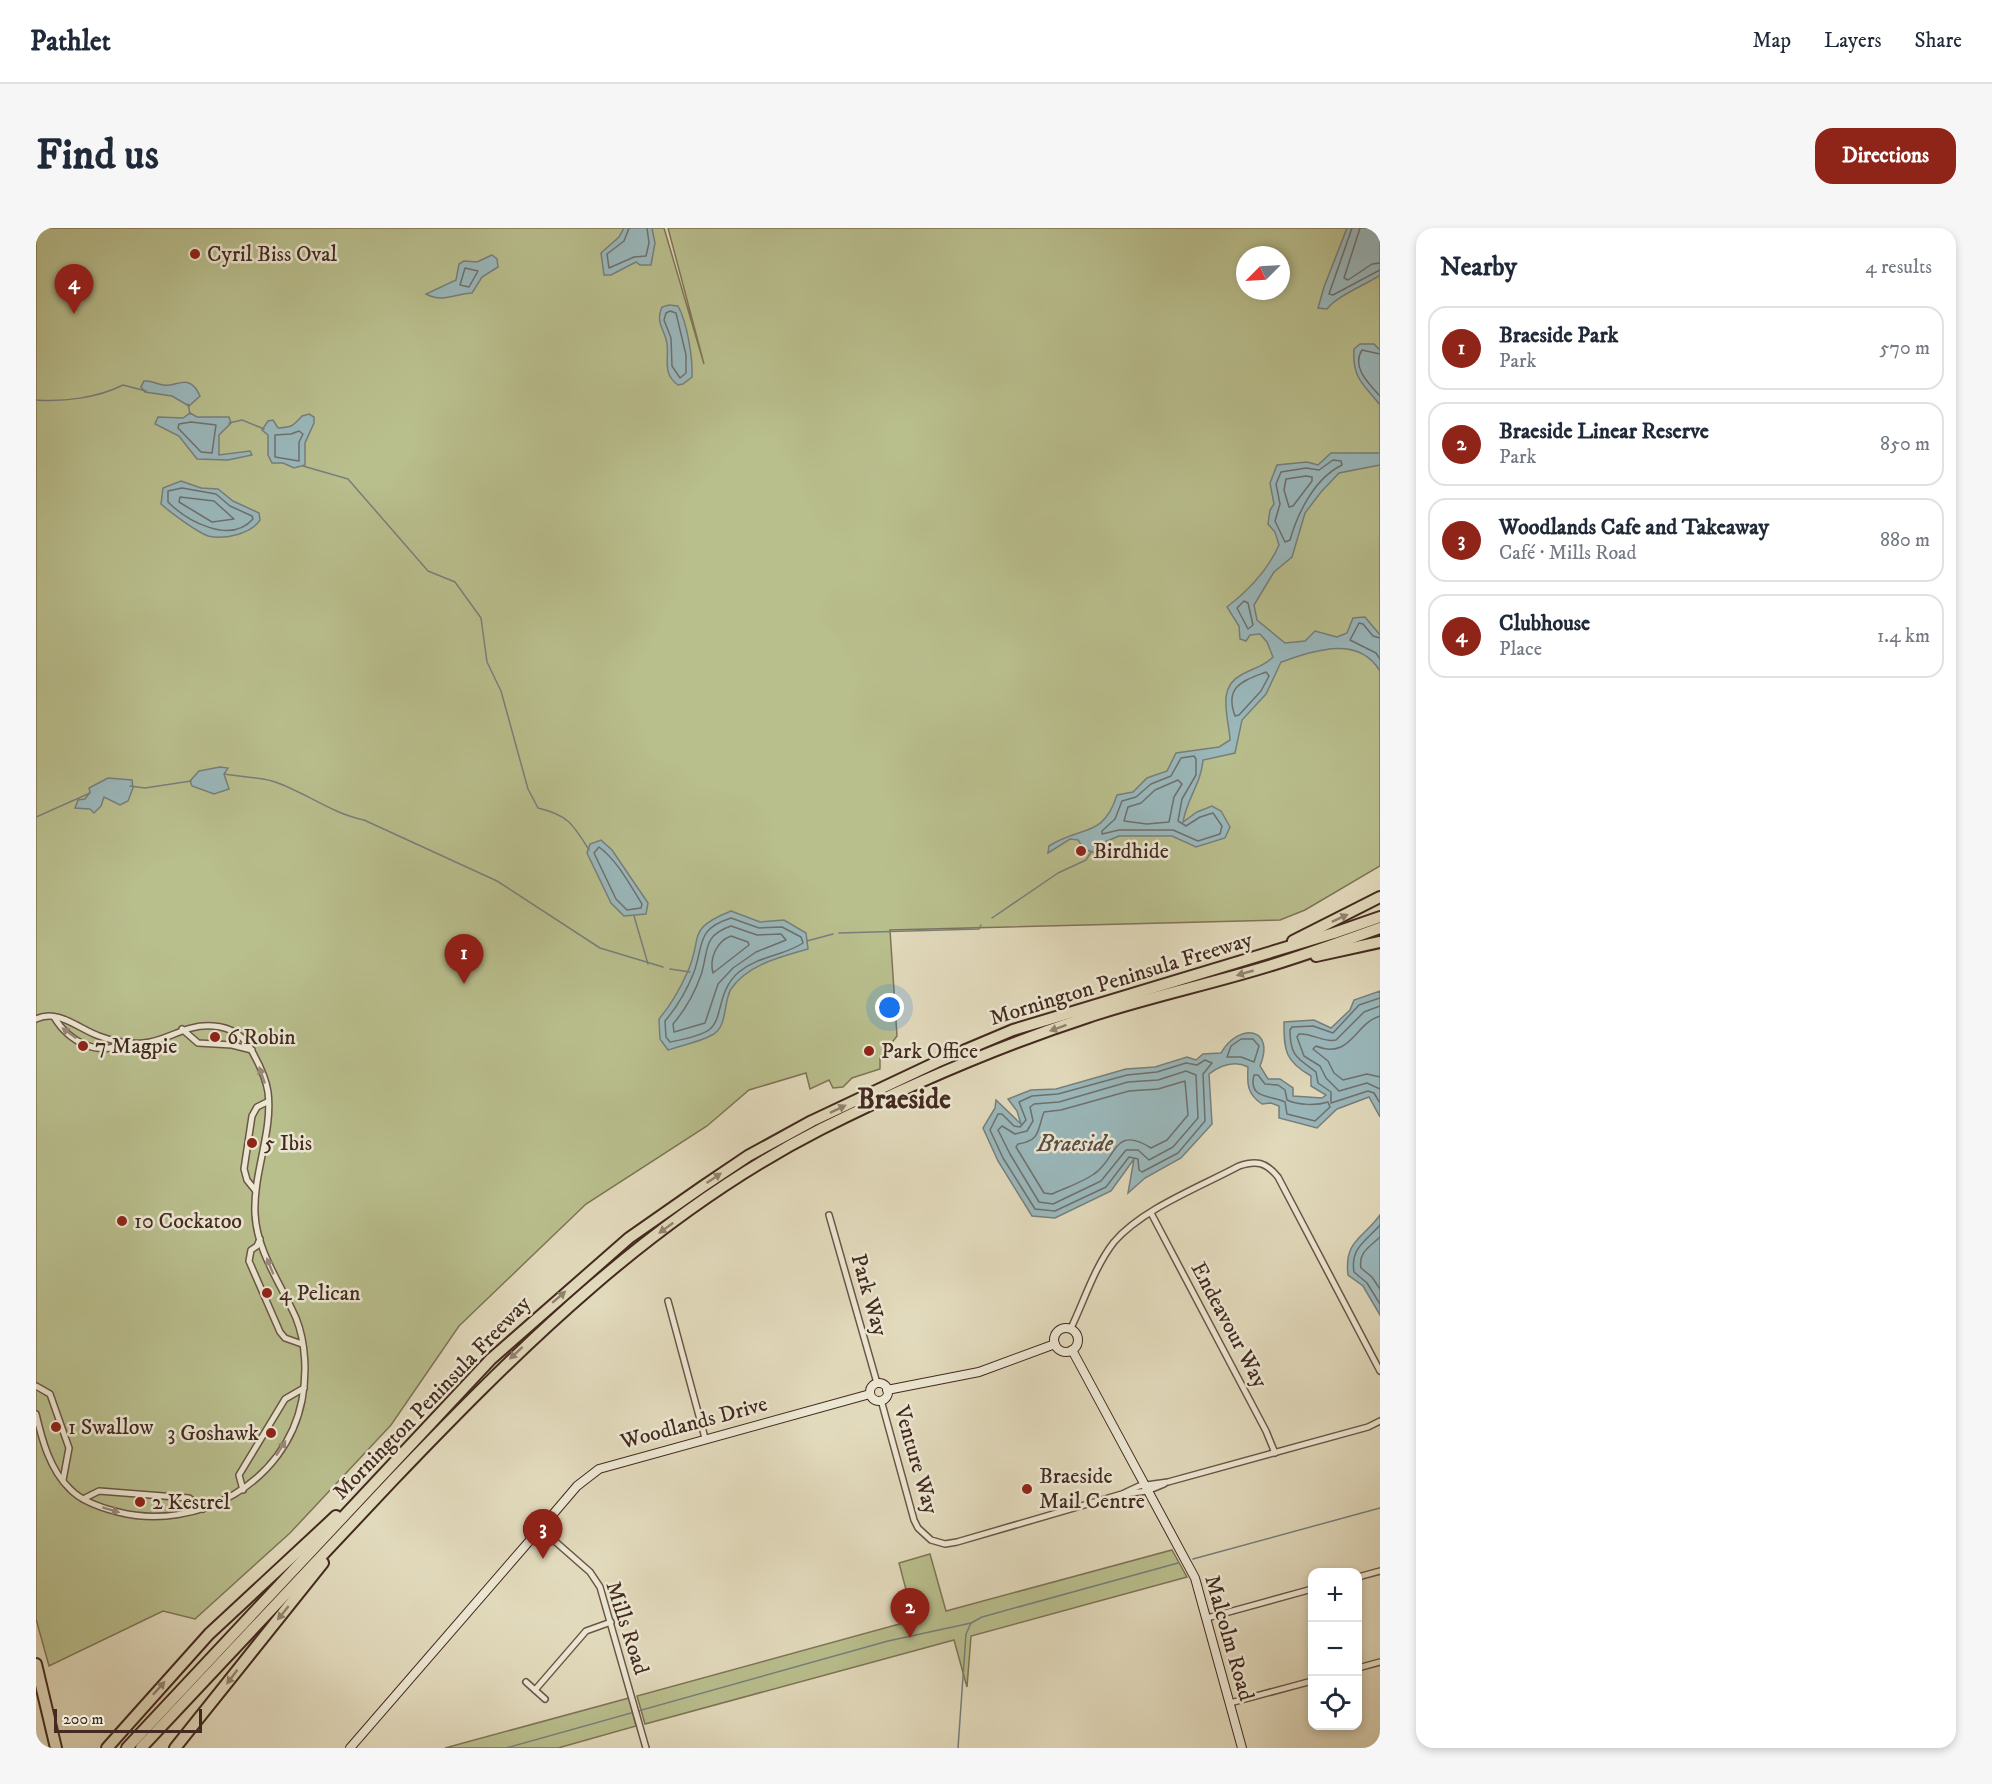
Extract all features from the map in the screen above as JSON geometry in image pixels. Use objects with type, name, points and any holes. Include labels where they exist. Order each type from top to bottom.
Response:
[{"type":"highway","points":[[1269,953],[1380,897]]},
{"type":"highway","name":"Mornington Peninsula Freeway","points":[[141,1748],[500,1369],[627,1256],[785,1143],[885,1085],[1013,1030],[1380,917]]},
{"type":"highway","name":"Mornington Peninsula Freeway","points":[[127,1748],[491,1359],[629,1238],[748,1156],[785,1143],[1012,1044],[1090,1016],[1272,965],[1380,928]]},
{"type":"highway","points":[[1272,965],[1380,942]]},
{"type":"highway","points":[[107,1748],[209,1634],[357,1496],[491,1359]]},
{"type":"highway","points":[[175,1748],[372,1502]]},
{"type":"highway","points":[[36,1664],[56,1748]]},
{"type":"highway","points":[[40,1688],[63,1748]]},
{"type":"street","points":[[36,1019],[44,1015],[54,1017],[113,1041],[141,1043],[159,1040],[182,1029],[208,1026],[234,1031],[247,1041],[263,1075],[267,1102],[255,1190],[255,1217],[260,1239],[274,1276],[297,1321],[302,1344],[304,1388],[295,1426],[262,1474],[243,1490],[203,1509],[169,1517],[141,1518],[82,1499],[63,1480],[45,1449],[36,1414]]},
{"type":"street","points":[[54,1017],[67,1034],[95,1048],[108,1050],[128,1041]]},
{"type":"street","points":[[182,1029],[198,1043],[232,1045],[252,1050]]},
{"type":"street","points":[[255,1190],[247,1180],[244,1168],[252,1116],[257,1107],[267,1102]]},
{"type":"street","points":[[1071,1328],[1114,1243],[1133,1224],[1245,1164],[1262,1162],[1270,1168],[1380,1371]]},
{"type":"street","name":"Endeavour Way","points":[[1151,1213],[1266,1431],[1275,1453]]},
{"type":"street","name":"Park Way","points":[[830,1215],[876,1383]]},
{"type":"street","points":[[260,1239],[257,1246],[251,1250],[249,1262],[280,1332],[285,1338],[302,1344]]},
{"type":"street","points":[[668,1301],[705,1438]]},
{"type":"street","points":[[1055,1344],[1057,1332],[1063,1328],[1071,1328]]},
{"type":"street","points":[[1055,1344],[1063,1351],[1072,1350],[1078,1340],[1071,1328]]},
{"type":"street","points":[[887,1390],[979,1372],[1055,1344]]},
{"type":"street","name":"Malcolm Road","points":[[1072,1350],[1178,1550],[1192,1571],[1242,1748]]},
{"type":"street","points":[[876,1383],[882,1384],[887,1390],[886,1397],[881,1400],[874,1399],[870,1394],[871,1388],[876,1383]]},
{"type":"street","points":[[36,1386],[50,1394],[69,1448],[63,1480]]},
{"type":"street","points":[[243,1490],[239,1475],[285,1399],[304,1388]]},
{"type":"street","name":"Woodlands Drive","points":[[548,1520],[577,1486],[599,1469],[870,1394]]},
{"type":"street","name":"Venture Way","points":[[881,1400],[914,1520],[924,1536],[938,1543],[957,1542],[1275,1453],[1380,1421]]},
{"type":"street","points":[[82,1499],[99,1491],[189,1498],[203,1509]]},
{"type":"street","points":[[541,1517],[548,1520],[551,1526],[549,1536],[540,1541],[532,1538],[527,1528],[531,1521],[541,1517]]},
{"type":"street","name":"Mills Road","points":[[549,1536],[590,1572],[600,1587],[646,1748]]},
{"type":"street","points":[[350,1748],[532,1538]]},
{"type":"street","points":[[1362,1576],[1380,1571]]},
{"type":"street","points":[[1207,1618],[1308,1590]]},
{"type":"street","points":[[535,1690],[586,1631],[611,1622]]},
{"type":"street","points":[[1362,1667],[1380,1662]]},
{"type":"street","points":[[526,1682],[545,1699]]},
{"type":"street","points":[[1230,1703],[1308,1682]]},
{"type":"green space","points":[[36,228],[664,228],[704,364],[668,228],[1380,228],[1380,866],[1305,910],[1280,920],[890,930],[897,1036],[880,1058],[880,1069],[852,1078],[843,1087],[833,1088],[829,1080],[810,1089],[806,1073],[749,1090],[707,1126],[586,1204],[459,1326],[391,1425],[290,1533],[195,1619],[163,1611],[49,1666],[36,1619]]},
{"type":"green space","points":[[1172,1550],[1187,1577],[971,1636],[967,1687],[954,1640],[645,1724],[637,1696],[914,1620],[899,1563],[930,1554],[946,1611]]},
{"type":"green space","points":[[629,1698],[636,1726],[558,1748],[445,1748]]},
{"type":"water","points":[[624,228],[652,228],[655,243],[651,265],[640,265],[636,262],[611,275],[604,275],[601,253],[619,237]]},
{"type":"water","points":[[1347,228],[1380,228],[1380,275],[1344,295],[1327,309],[1318,308],[1324,287]]},
{"type":"water","points":[[492,255],[497,259],[498,267],[482,277],[472,293],[443,298],[426,294],[456,280],[459,264],[464,261],[477,262]]},
{"type":"water","points":[[678,306],[681,313],[687,330],[692,360],[692,377],[678,385],[669,375],[667,345],[660,320],[662,307]]},
{"type":"water","points":[[1360,344],[1374,344],[1380,350],[1380,405],[1357,374],[1354,349]]},
{"type":"water","points":[[144,381],[168,385],[187,382],[196,388],[200,396],[189,406],[172,396],[145,392],[141,387]]},
{"type":"water","points":[[190,413],[197,417],[229,417],[231,423],[219,435],[219,455],[250,451],[252,455],[228,460],[197,459],[179,436],[155,424],[158,417],[183,418]]},
{"type":"water","points":[[309,414],[314,417],[314,423],[305,443],[305,465],[294,468],[283,463],[272,463],[268,455],[268,435],[262,430],[268,421],[273,420],[278,428],[292,426],[302,416]]},
{"type":"water","points":[[1331,453],[1380,453],[1380,465],[1339,473],[1321,492],[1305,513],[1292,557],[1274,572],[1254,605],[1257,620],[1285,643],[1305,641],[1315,631],[1337,637],[1347,633],[1353,618],[1365,617],[1380,635],[1380,671],[1360,652],[1348,649],[1321,650],[1281,662],[1266,694],[1242,720],[1235,753],[1203,760],[1200,776],[1185,813],[1183,822],[1197,812],[1212,806],[1221,811],[1230,827],[1225,838],[1196,847],[1172,836],[1119,836],[1105,842],[1095,853],[1084,849],[1078,840],[1070,839],[1048,853],[1049,846],[1098,825],[1105,819],[1117,795],[1133,792],[1147,778],[1167,771],[1176,753],[1219,747],[1230,740],[1226,704],[1229,688],[1233,681],[1241,675],[1273,657],[1267,642],[1260,634],[1250,635],[1246,641],[1240,639],[1239,626],[1227,607],[1257,579],[1279,545],[1275,532],[1268,524],[1270,510],[1274,504],[1270,483],[1277,465],[1307,462],[1318,465]]},
{"type":"water","points":[[181,481],[201,488],[218,489],[233,501],[259,513],[260,520],[250,529],[237,535],[214,537],[203,534],[161,504],[163,488]]},
{"type":"water","points":[[220,767],[228,768],[224,774],[229,789],[214,794],[192,786],[190,781],[199,771]]},
{"type":"water","points":[[108,778],[132,780],[133,788],[128,801],[120,805],[104,797],[101,806],[94,813],[90,809],[75,808],[78,800],[85,799],[90,792],[89,788]]},
{"type":"water","points":[[601,840],[612,850],[648,903],[646,914],[624,916],[611,903],[587,853],[590,844]]},
{"type":"water","points":[[731,911],[760,922],[784,920],[806,933],[808,949],[766,963],[746,973],[731,989],[721,1026],[717,1031],[702,1040],[668,1050],[660,1039],[659,1019],[685,978],[698,935],[702,929],[707,923]]},
{"type":"water","name":"Braeside","points":[[1380,991],[1380,1117],[1369,1097],[1337,1109],[1317,1128],[1279,1118],[1279,1106],[1271,1103],[1262,1104],[1253,1096],[1248,1084],[1248,1067],[1238,1064],[1223,1066],[1209,1074],[1212,1124],[1181,1158],[1145,1178],[1128,1193],[1134,1159],[1111,1191],[1055,1218],[1032,1216],[998,1161],[983,1128],[995,1108],[996,1100],[1021,1124],[1017,1111],[1008,1099],[1031,1090],[1056,1089],[1126,1069],[1155,1067],[1187,1057],[1196,1060],[1203,1054],[1221,1053],[1228,1043],[1245,1033],[1253,1033],[1263,1043],[1264,1053],[1260,1066],[1268,1079],[1280,1079],[1293,1088],[1293,1096],[1322,1098],[1326,1095],[1311,1086],[1311,1076],[1302,1071],[1288,1054],[1284,1022],[1314,1020],[1331,1028],[1350,1010],[1354,1000]]},
{"type":"water","points":[[1380,1215],[1380,1315],[1363,1286],[1348,1275],[1348,1263],[1349,1254],[1356,1241]]},
{"type":"waterway","points":[[36,400],[80,398],[123,385],[146,391]]},
{"type":"waterway","points":[[188,404],[190,414]]},
{"type":"waterway","points":[[229,423],[242,420],[264,429]]},
{"type":"waterway","points":[[303,466],[348,479],[428,571],[455,582],[481,618],[487,662],[501,691],[528,789],[538,808],[556,814],[569,822],[589,850]]},
{"type":"waterway","points":[[225,774],[272,781],[340,812],[364,820],[497,881],[600,948],[663,967]]},
{"type":"waterway","points":[[130,786],[145,788],[191,781]]},
{"type":"waterway","points":[[36,817],[90,793]]},
{"type":"waterway","points":[[992,918],[1058,873],[1086,860],[1091,852]]},
{"type":"waterway","points":[[634,916],[648,964]]},
{"type":"waterway","points":[[839,933],[979,929],[981,925]]},
{"type":"waterway","points":[[807,941],[833,934]]},
{"type":"waterway","points":[[670,969],[690,972]]},
{"type":"waterway","points":[[1193,1559],[1380,1508]]},
{"type":"waterway","points":[[958,1748],[966,1634],[971,1623],[982,1617],[1178,1563]]},
{"type":"waterway","points":[[506,1748],[888,1641],[971,1623]]},
{"type":"place","name":"Cyril Biss Oval","points":[[195,254]]},
{"type":"place","name":"Clubhouse","points":[[74,314]]},
{"type":"place","name":"Birdhide","points":[[1081,851]]},
{"type":"place","name":"Braeside Park","points":[[464,984]]},
{"type":"place","name":"6 Robin","points":[[215,1037]]},
{"type":"place","name":"7 Magpie","points":[[83,1046]]},
{"type":"place","name":"Park Office","points":[[869,1051]]},
{"type":"place","name":"5 Ibis","points":[[252,1143]]},
{"type":"place","name":"10 Cockatoo","points":[[122,1221]]},
{"type":"place","name":"4 Pelican","points":[[267,1293]]},
{"type":"place","name":"1 Swallow","points":[[56,1427]]},
{"type":"place","name":"3 Goshawk","points":[[271,1433]]},
{"type":"place","name":"Braeside Mail Centre","points":[[1027,1489]]},
{"type":"place","name":"2 Kestrel","points":[[140,1502]]},
{"type":"place","name":"Woodlands Cafe and Takeaway","points":[[543,1559]]},
{"type":"place","name":"Braeside Linear Reserve","points":[[910,1638]]},
{"type":"district","name":"Braeside","points":[[904,1099]]}]
